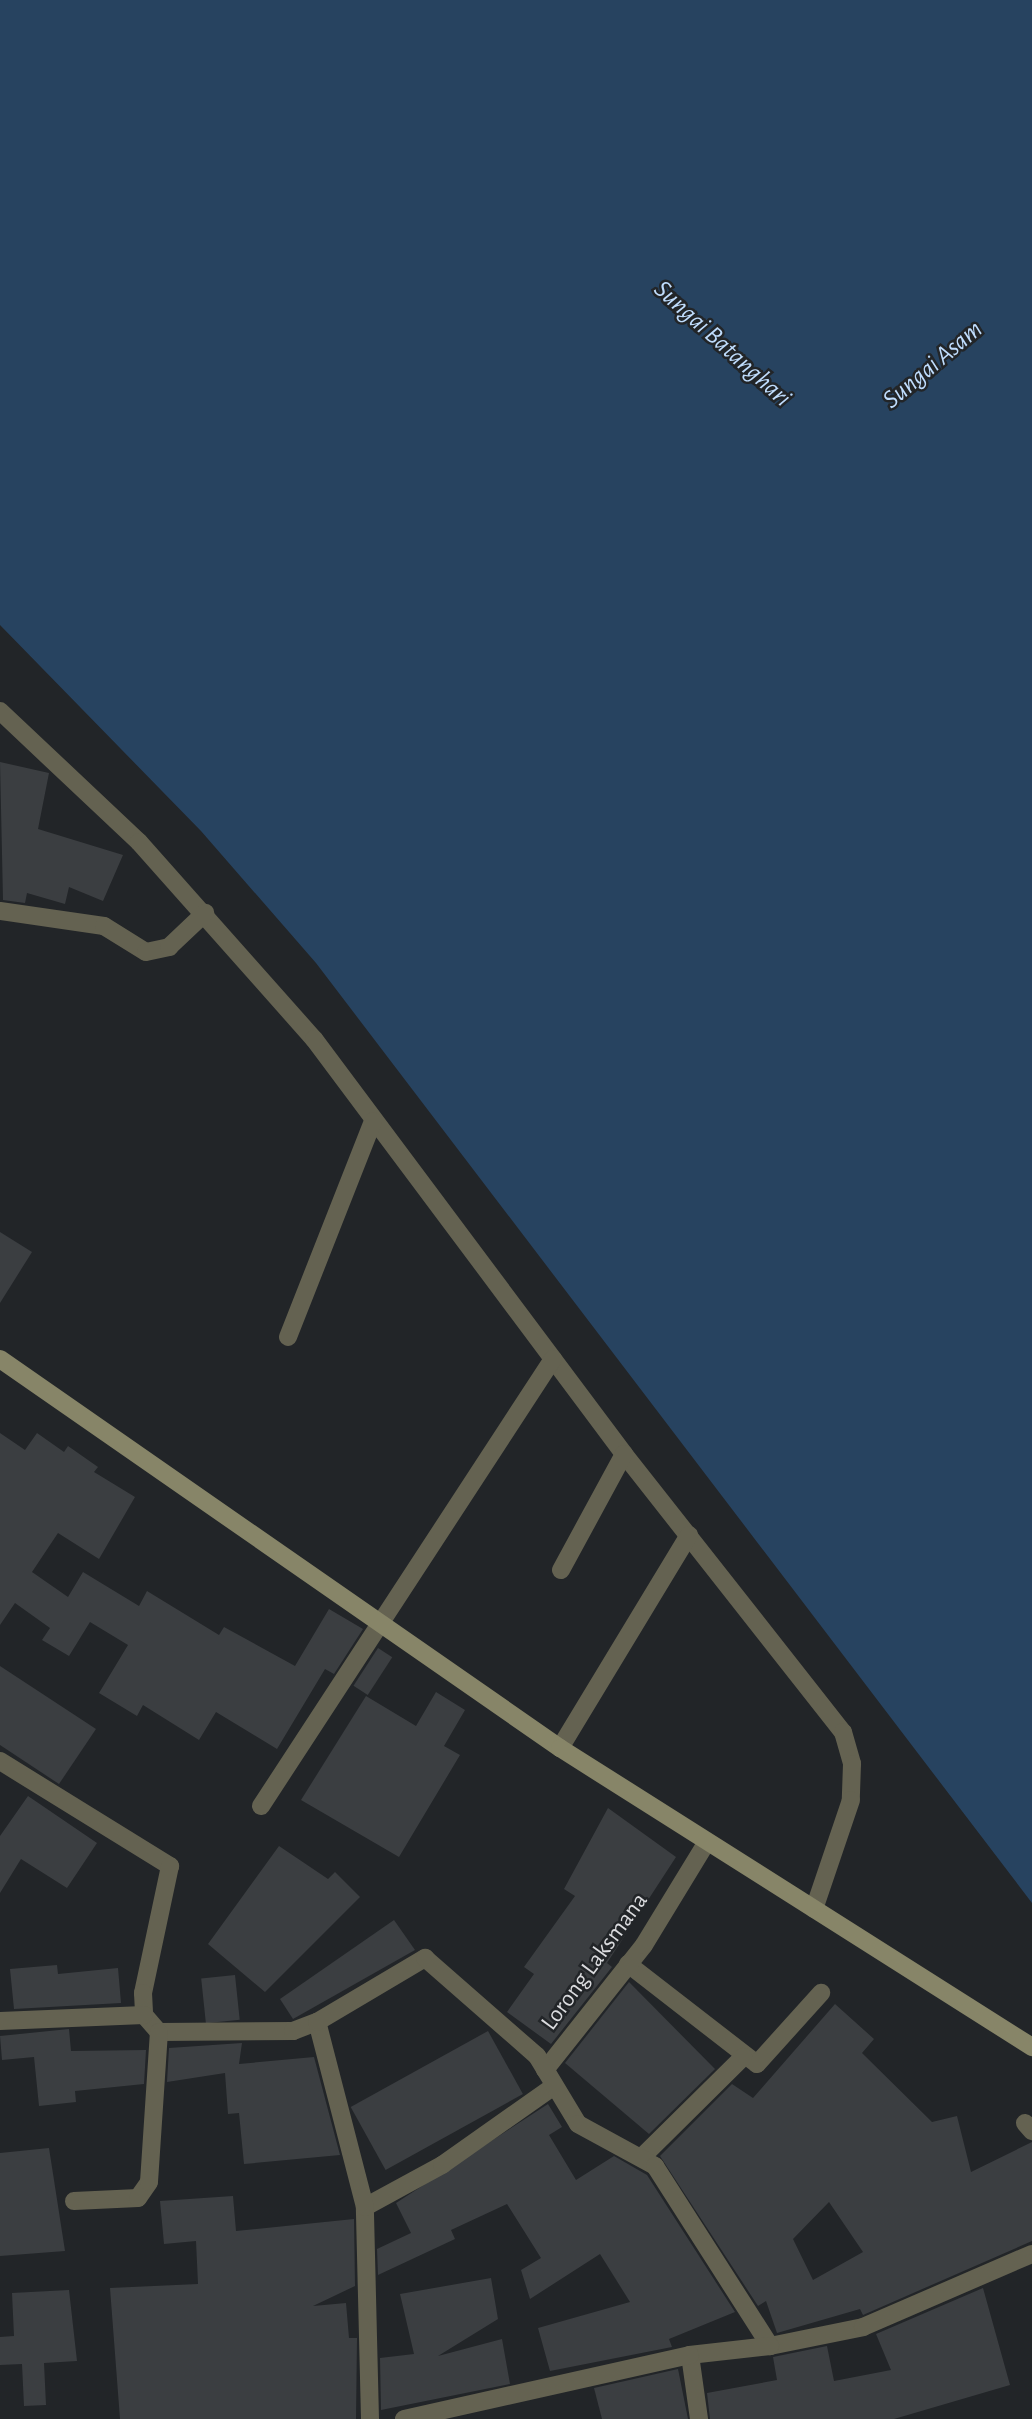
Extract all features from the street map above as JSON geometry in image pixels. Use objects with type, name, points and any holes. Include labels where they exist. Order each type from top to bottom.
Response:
[{"type":"street","points":[[0,711],[205,913],[314,1039],[624,1454],[843,1732],[852,1764],[851,1800],[814,1909]]},
{"type":"street","points":[[0,911],[104,926],[146,952],[169,947],[205,913]]},
{"type":"street","points":[[288,1337],[373,1121]]},
{"type":"street","points":[[0,1359],[560,1748],[705,1845],[814,1909],[1032,2047]]},
{"type":"street","points":[[261,1806],[377,1620],[553,1359]]},
{"type":"street","points":[[561,1570],[624,1454]]},
{"type":"street","points":[[560,1748],[689,1535]]},
{"type":"street","points":[[0,1761],[170,1866],[143,1993],[144,2015],[159,2032],[149,2182],[138,2198],[74,2200]]},
{"type":"street","name":"Lorong Laksmana","points":[[545,2070],[628,1964],[705,1845]]},
{"type":"street","points":[[159,2032],[293,2031],[317,2022],[425,1958],[537,2056],[578,2124],[643,2156],[702,2232],[770,2346]]},
{"type":"street","points":[[628,1964],[743,2057],[761,2062],[821,1993]]},
{"type":"street","points":[[0,2021],[144,2015]]},
{"type":"street","points":[[317,2022],[365,2207],[370,2419]]},
{"type":"street","points":[[643,2156],[743,2057]]},
{"type":"street","points":[[365,2207],[442,2165],[554,2086]]},
{"type":"street","points":[[404,2419],[690,2355],[770,2346],[863,2327],[1032,2254]]},
{"type":"street","points":[[690,2355],[699,2419]]},
{"type":"water","points":[[0,0],[1032,0],[1032,1903],[316,963],[201,831],[0,625]]},
{"type":"building","points":[[0,762],[49,773],[38,829],[123,855],[103,901],[69,887],[65,904],[27,893],[25,903],[3,900]]},
{"type":"building","points":[[0,1232],[32,1252],[0,1303]]},
{"type":"building","points":[[0,1433],[25,1450],[37,1433],[64,1452],[68,1446],[98,1467],[94,1472],[135,1497],[99,1559],[58,1533],[32,1572],[68,1597],[83,1572],[139,1606],[147,1591],[219,1635],[224,1627],[295,1666],[329,1609],[363,1629],[334,1674],[325,1669],[277,1749],[216,1712],[199,1740],[143,1705],[137,1716],[99,1693],[128,1645],[90,1622],[69,1656],[42,1640],[50,1628],[15,1603],[0,1625]]},
{"type":"building","points":[[378,1648],[392,1657],[368,1695],[353,1686]]},
{"type":"building","points":[[0,1666],[96,1729],[59,1784],[0,1745]]},
{"type":"building","points":[[436,1692],[465,1710],[444,1746],[460,1755],[399,1857],[301,1800],[366,1696],[416,1726]]},
{"type":"building","points":[[28,1796],[97,1843],[67,1888],[21,1859],[0,1893],[0,1836]]},
{"type":"building","points":[[608,1808],[676,1857],[607,1963],[612,1967],[551,2044],[507,2012],[534,1974],[524,1967],[575,1896],[564,1889]]},
{"type":"building","points":[[279,1846],[328,1879],[335,1872],[360,1897],[265,1992],[208,1944]]},
{"type":"building","points":[[394,1920],[415,1950],[293,2019],[280,1999]]},
{"type":"building","points":[[57,1965],[58,1974],[118,1968],[121,2003],[14,2009],[10,1969]]},
{"type":"building","points":[[235,1975],[240,2020],[206,2023],[201,1979]]},
{"type":"building","points":[[629,1982],[715,2069],[649,2134],[565,2063]]},
{"type":"building","points":[[835,2004],[874,2039],[862,2053],[932,2122],[957,2116],[971,2172],[1032,2142],[1032,2241],[863,2315],[860,2309],[777,2333],[766,2301],[758,2306],[660,2156],[732,2084],[753,2098]],"holes":[[[829,2202],[863,2252],[813,2280],[793,2239]]]},
{"type":"building","points":[[69,2029],[71,2051],[146,2050],[144,2084],[75,2091],[76,2102],[39,2106],[34,2057],[2,2060],[0,2036]]},
{"type":"building","points":[[488,2031],[523,2094],[386,2170],[351,2107]]},
{"type":"building","points":[[242,2043],[239,2064],[314,2057],[340,2155],[244,2164],[239,2113],[228,2114],[225,2073],[167,2082],[169,2048]]},
{"type":"building","points":[[548,2104],[562,2127],[549,2135],[576,2180],[614,2156],[647,2175],[735,2312],[669,2339],[672,2347],[550,2371],[538,2328],[630,2302],[600,2254],[530,2299],[521,2270],[541,2258],[507,2204],[451,2230],[455,2239],[378,2275],[377,2249],[411,2233],[396,2203]]},
{"type":"building","points":[[49,2148],[65,2251],[0,2256],[0,2153]]},
{"type":"building","points":[[233,2196],[236,2231],[354,2219],[355,2286],[313,2306],[346,2303],[349,2338],[357,2338],[356,2419],[120,2419],[110,2288],[198,2284],[196,2241],[164,2244],[160,2201]]},
{"type":"building","points":[[491,2278],[498,2319],[438,2356],[502,2339],[510,2384],[381,2410],[380,2358],[414,2354],[400,2294]]},
{"type":"building","points":[[983,2288],[1010,2385],[894,2419],[710,2419],[707,2393],[777,2380],[773,2357],[827,2346],[834,2381],[891,2370],[876,2334]]},
{"type":"building","points":[[69,2290],[77,2361],[44,2363],[46,2405],[24,2406],[22,2364],[0,2365],[0,2337],[14,2336],[12,2293]]},
{"type":"building","points":[[678,2369],[688,2419],[602,2419],[594,2388]]},
{"type":"water label","name":"Sungai Batanghari","points":[[722,344]]},
{"type":"water label","name":"Sungai Asam","points":[[933,365]]}]
